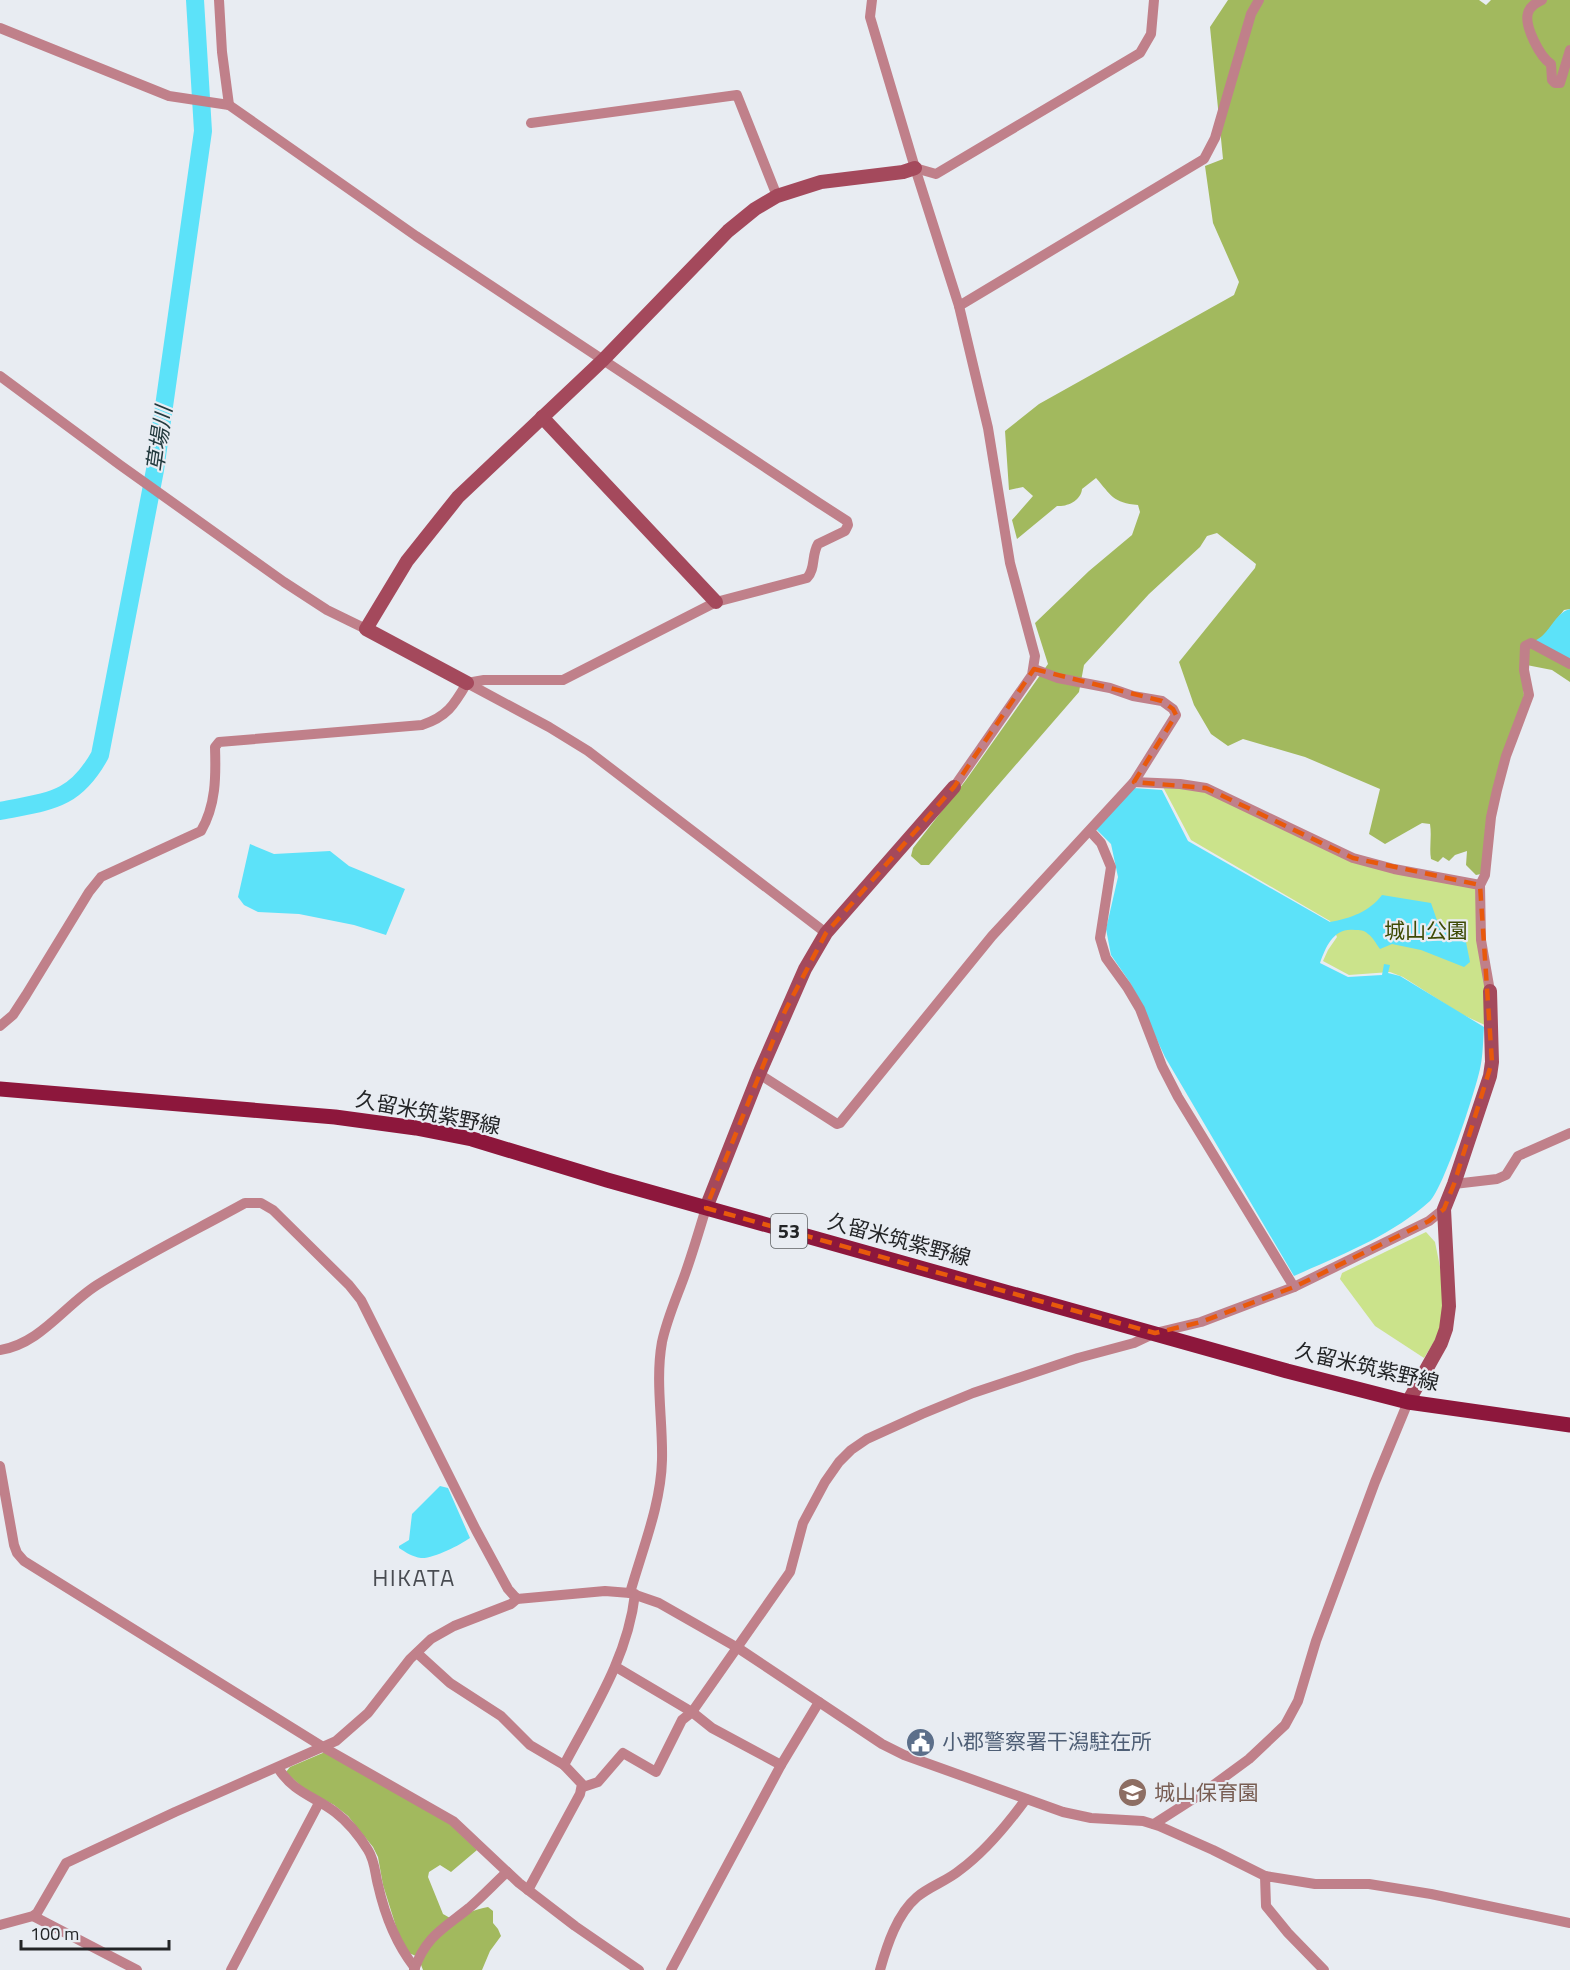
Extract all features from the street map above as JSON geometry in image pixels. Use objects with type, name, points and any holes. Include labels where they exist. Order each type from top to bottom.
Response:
[{"type":"main road","name":"久留米筑紫野線","points":[[0,1089],[335,1117],[416,1128],[472,1139],[706,1208],[1287,1371],[1408,1402],[1570,1425]]},
{"type":"street","points":[[219,0],[222,52],[229,105]]},
{"type":"street","points":[[564,1765],[616,1667],[632,1619],[633,1593],[654,1512],[662,1461],[659,1375],[662,1341],[669,1313],[684,1278],[706,1208],[793,993],[826,933],[954,787],[1021,693],[1034,669],[1035,656],[1010,563],[988,428],[959,306],[870,17],[872,0]]},
{"type":"street","points":[[366,629],[407,561],[458,497],[603,360],[728,231],[755,209],[777,196],[821,182],[903,172],[915,168],[936,174],[1140,53],[1151,34],[1154,0]]},
{"type":"street","points":[[959,306],[1204,159],[1215,138],[1251,14],[1259,0]]},
{"type":"street","points":[[1542,0],[1530,8],[1527,14],[1528,26],[1538,50],[1551,64],[1552,80],[1555,83],[1560,83],[1563,77],[1569,50]]},
{"type":"street","points":[[0,28],[169,96],[229,105],[416,236],[847,521],[848,525],[845,531],[818,544],[813,556],[813,569],[807,578],[716,602],[563,680],[484,680],[466,683],[449,710],[438,720],[422,725],[219,742],[215,747],[217,780],[206,822],[201,831],[101,877],[89,892],[26,995],[13,1014],[0,1026]]},
{"type":"street","points":[[531,123],[737,95],[777,196]]},
{"type":"street","points":[[0,376],[120,465],[327,610],[549,727],[588,751],[826,933]]},
{"type":"street","points":[[542,417],[716,602]]},
{"type":"street","points":[[1154,1824],[1204,1792],[1249,1759],[1285,1725],[1298,1701],[1316,1641],[1375,1482],[1408,1402],[1441,1343],[1449,1318],[1444,1209],[1490,1076],[1492,1062],[1490,991],[1481,940],[1480,885],[1485,875],[1491,817],[1506,756],[1529,695],[1524,670],[1525,646],[1531,643],[1570,664]]},
{"type":"street","points":[[759,1074],[837,1124],[840,1123],[992,936],[1134,782],[1176,715],[1173,709],[1162,701],[1058,678],[1034,669]]},
{"type":"street","points":[[1134,782],[1180,784],[1206,788],[1353,858],[1394,869],[1480,885]]},
{"type":"street","points":[[1090,831],[1101,843],[1111,867],[1100,938],[1106,958],[1140,1009],[1162,1066],[1178,1097],[1294,1287]]},
{"type":"street","points":[[1454,1184],[1497,1179],[1506,1175],[1518,1156],[1570,1133]]},
{"type":"street","points":[[0,1350],[26,1342],[94,1287],[125,1268],[245,1203],[261,1203],[273,1210],[350,1285],[361,1300],[476,1530],[508,1589],[517,1599]]},
{"type":"street","points":[[528,1890],[583,1787],[598,1782],[623,1753],[656,1772],[682,1720],[692,1712],[790,1572],[803,1523],[839,1462],[851,1450],[867,1439],[973,1394],[1078,1358],[1201,1322],[1294,1287],[1429,1221],[1444,1209]]},
{"type":"street","points":[[0,1466],[14,1545],[24,1561],[324,1747],[453,1821],[528,1890],[639,1970]]},
{"type":"street","points":[[0,1925],[37,1913],[66,1863],[175,1812],[336,1742],[368,1713],[391,1682],[431,1639],[454,1626],[510,1604],[517,1599],[605,1592],[633,1593],[659,1603],[738,1648],[882,1744],[904,1755],[1026,1799],[1064,1812],[1091,1818],[1118,1818],[1154,1824],[1265,1876],[1315,1884],[1369,1884],[1431,1894],[1570,1923]]},
{"type":"street","points":[[417,1653],[450,1683],[501,1716],[530,1745],[564,1765],[583,1787]]},
{"type":"street","points":[[616,1667],[692,1712],[712,1728],[781,1764]]},
{"type":"street","points":[[671,1970],[781,1764],[819,1702]]},
{"type":"street","points":[[278,1768],[291,1786],[344,1820],[368,1850],[373,1860],[378,1886],[393,1933],[415,1969],[428,1942],[441,1928],[467,1910],[507,1872]]},
{"type":"street","points":[[880,1970],[895,1930],[906,1910],[917,1897],[974,1859],[1008,1823],[1026,1799]]},
{"type":"street","points":[[231,1970],[319,1803]]},
{"type":"street","points":[[1265,1876],[1266,1906],[1288,1933],[1324,1970]]},
{"type":"street","points":[[33,1916],[137,1970]]},
{"type":"highlighted area","points":[[1034,669],[1162,701],[1173,709],[1176,715],[1134,782],[1206,788],[1353,858],[1480,885],[1492,1062],[1444,1209],[1429,1221],[1294,1287],[1201,1322],[1155,1333],[706,1208],[785,1011],[826,933],[954,787]]},
{"type":"green space","points":[[1228,0],[1479,0],[1486,5],[1491,0],[1570,0],[1570,609],[1564,610],[1542,638],[1570,660],[1570,682],[1552,670],[1521,664],[1524,695],[1481,874],[1476,875],[1466,865],[1467,851],[1455,855],[1449,861],[1443,857],[1438,862],[1431,859],[1430,824],[1422,823],[1385,844],[1369,834],[1380,789],[1305,757],[1243,739],[1228,746],[1211,734],[1194,705],[1179,662],[1256,564],[1217,533],[1207,536],[1200,547],[1149,594],[1084,665],[1079,692],[929,865],[921,865],[911,856],[913,848],[966,780],[1048,664],[1035,623],[1089,571],[1132,535],[1140,512],[1138,505],[1113,497],[1096,478],[1082,489],[1077,499],[1069,504],[1057,506],[1017,539],[1012,520],[1033,496],[1023,487],[1009,490],[1005,431],[1039,404],[1234,295],[1239,282],[1213,223],[1205,166],[1223,159],[1210,27]]},
{"type":"green space","name":"城山公園","points":[[1163,787],[1199,789],[1309,841],[1475,888],[1487,1026],[1461,1014],[1403,977],[1390,972],[1349,975],[1323,961],[1337,937],[1330,921],[1191,840]]},
{"type":"green space","points":[[1426,1232],[1435,1242],[1441,1272],[1443,1309],[1440,1332],[1424,1358],[1375,1326],[1340,1279],[1342,1273]]},
{"type":"green space","points":[[325,1752],[449,1823],[477,1850],[451,1872],[440,1865],[429,1872],[428,1877],[443,1914],[450,1918],[488,1907],[493,1911],[493,1923],[501,1936],[490,1951],[482,1970],[423,1970],[418,1957],[409,1953],[398,1933],[383,1885],[378,1857],[373,1847],[348,1816],[334,1805],[304,1789],[286,1772],[290,1767]]},
{"type":"water","points":[[1570,609],[1570,660],[1534,641],[1544,634],[1560,615]]},
{"type":"water","points":[[1134,788],[1162,790],[1188,841],[1330,922],[1359,913],[1371,906],[1382,895],[1431,903],[1440,929],[1466,942],[1470,962],[1464,967],[1421,950],[1392,944],[1380,949],[1370,935],[1360,930],[1348,930],[1336,935],[1325,950],[1320,963],[1348,977],[1382,975],[1384,964],[1390,965],[1388,973],[1400,976],[1484,1027],[1482,1054],[1477,1081],[1458,1138],[1443,1178],[1430,1201],[1382,1235],[1294,1276],[1165,1057],[1131,984],[1111,955],[1106,929],[1118,877],[1111,844],[1096,829]]},
{"type":"water","points":[[250,844],[274,854],[330,851],[349,866],[405,889],[386,935],[354,925],[299,914],[258,912],[244,905],[238,897]]},
{"type":"water","points":[[440,1486],[448,1488],[470,1538],[432,1556],[415,1557],[406,1553],[399,1546],[409,1540],[412,1514]]},
{"type":"waterway","name":"草場川","points":[[0,811],[33,805],[70,791],[80,782],[100,755],[155,470],[203,131],[195,0]]},
{"type":"place","name":"小郡警察署干潟駐在所","points":[[921,1742]]},
{"type":"place","name":"城山保育園","points":[[1133,1793]]},
{"type":"district","name":"HIKATA","points":[[414,1578]]}]
